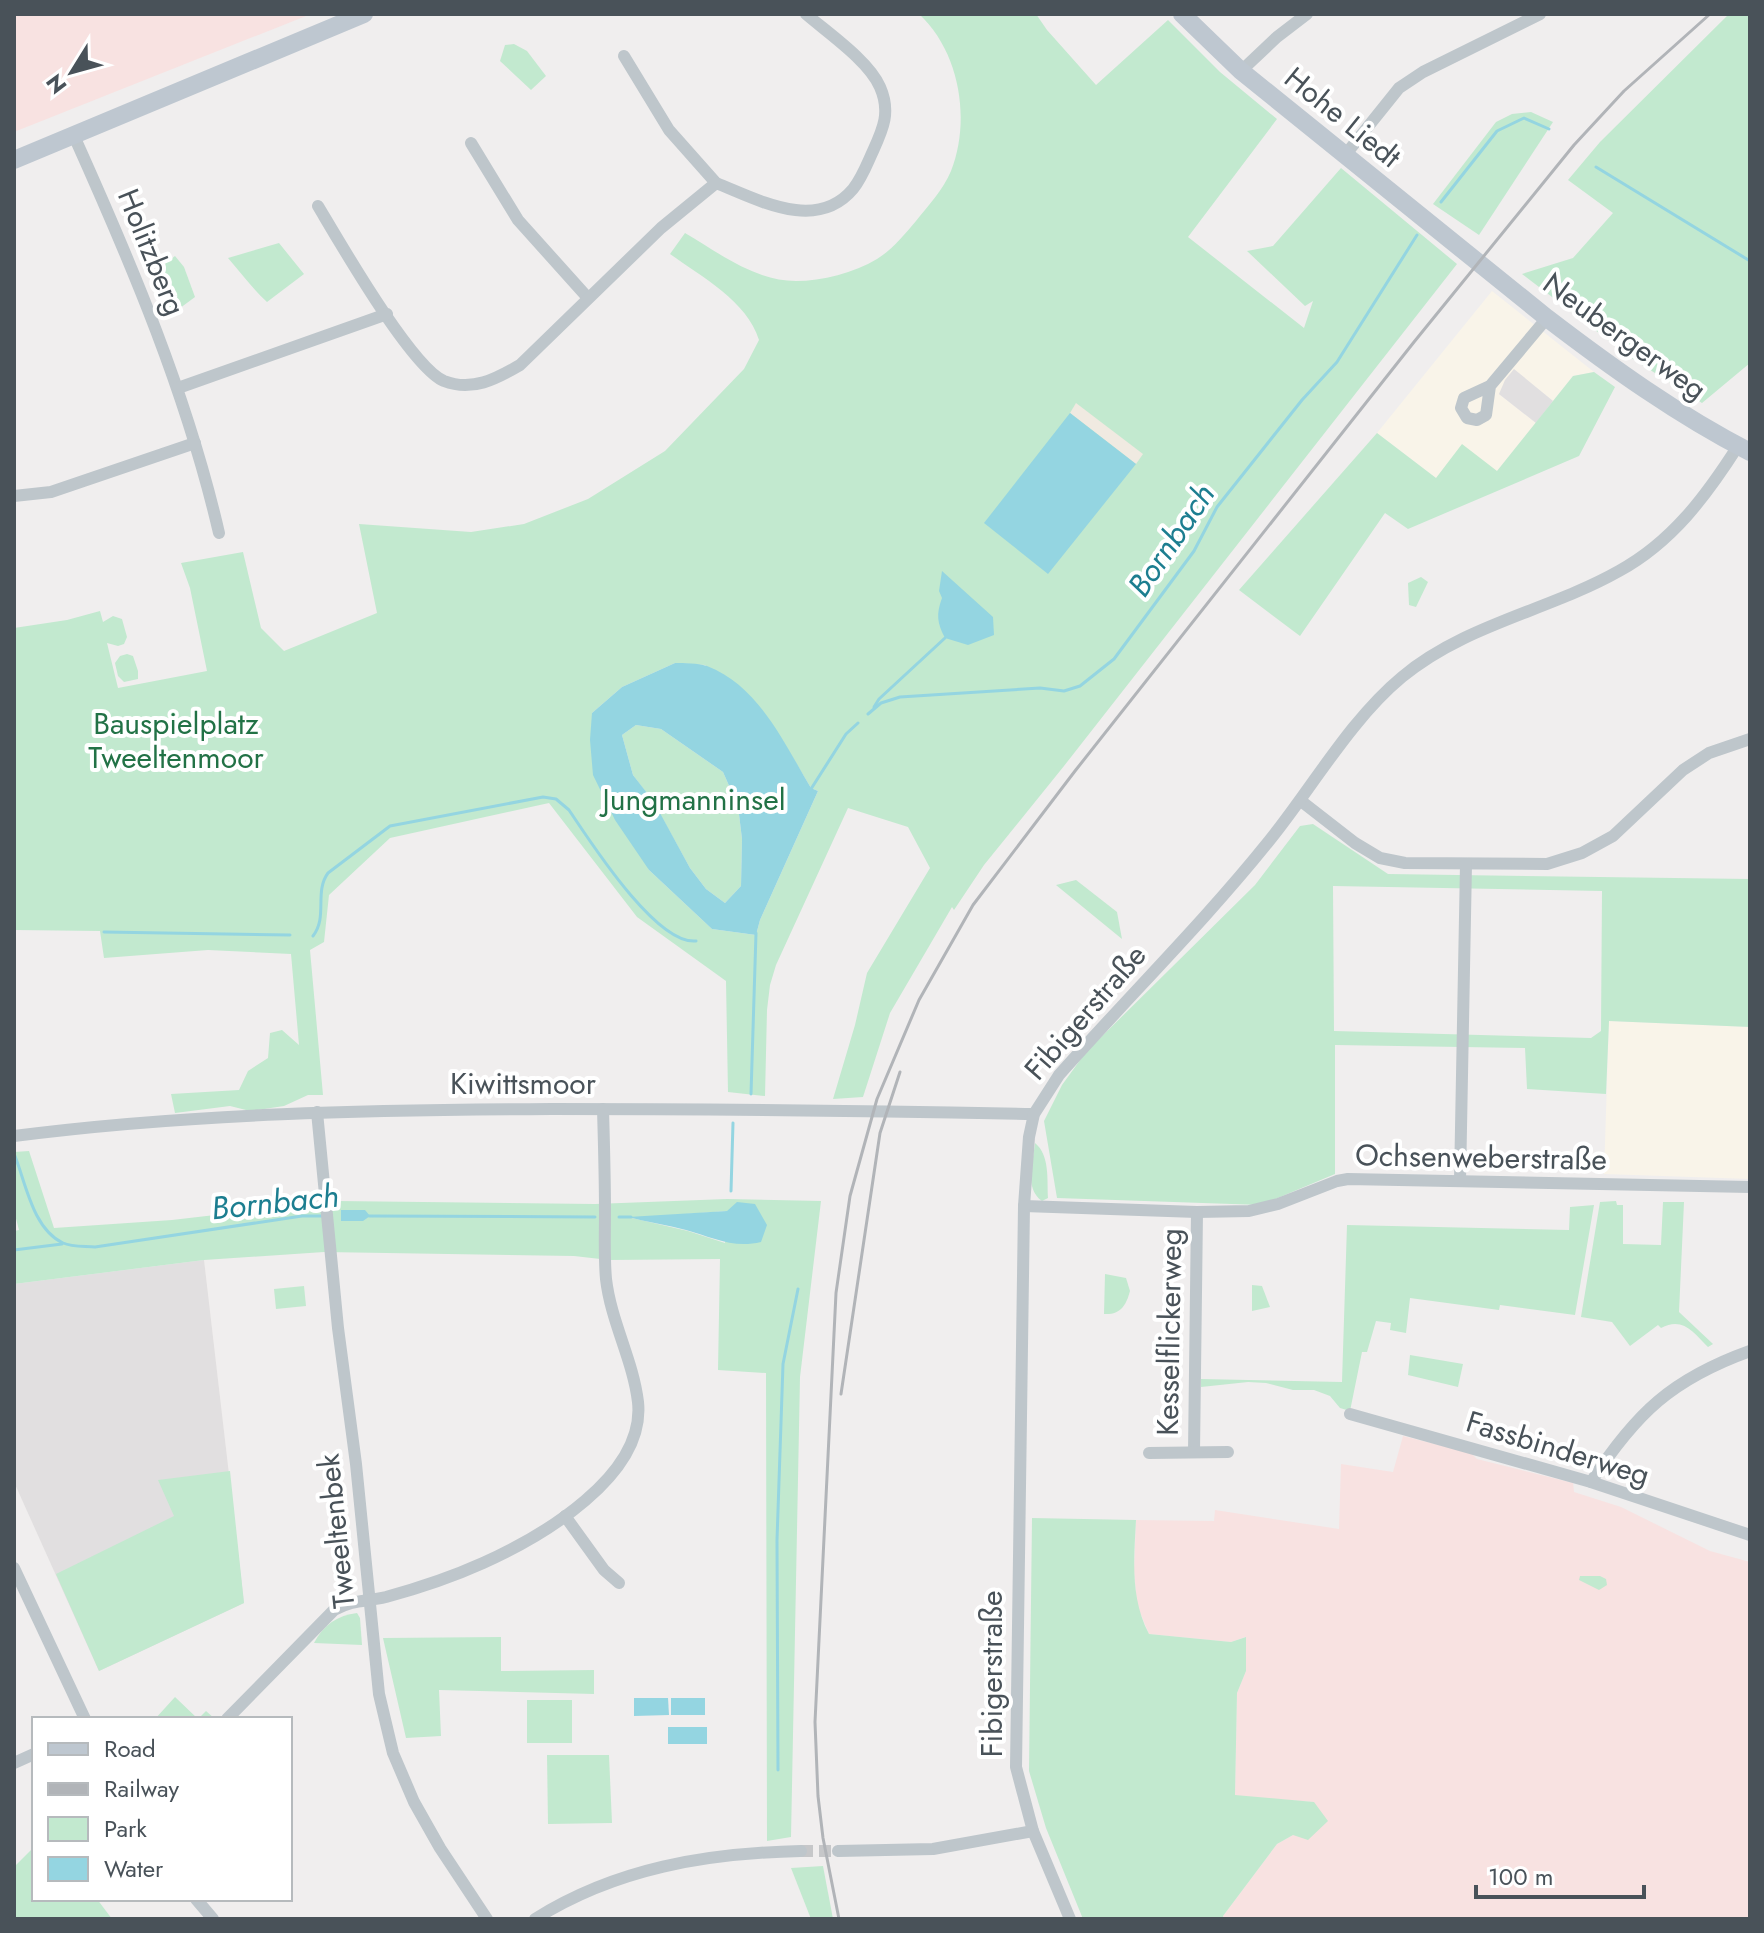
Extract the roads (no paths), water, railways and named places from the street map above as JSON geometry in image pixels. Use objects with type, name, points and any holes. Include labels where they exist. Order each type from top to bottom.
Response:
[{"type":"street","points":[[14,160],[364,14]]},
{"type":"street","points":[[624,56],[669,130],[716,183],[776,207],[803,211],[835,204],[852,191],[862,175],[887,121],[886,104],[880,85],[867,67],[806,14]]},
{"type":"street","name":"Hohe Liedt","points":[[1182,14],[1241,71],[1474,258]]},
{"type":"street","points":[[1241,71],[1307,14]]},
{"type":"street","points":[[1346,154],[1399,88],[1423,72],[1540,14]]},
{"type":"street","name":"Holitzberg","points":[[74,136],[141,290],[178,388],[219,533]]},
{"type":"street","points":[[471,143],[518,220],[588,298]]},
{"type":"street","points":[[318,206],[387,314],[430,372],[460,385],[478,385],[500,378],[520,365],[684,207],[716,183]]},
{"type":"street","name":"Neubergerweg","points":[[1474,258],[1592,352],[1682,414],[1744,449]]},
{"type":"street","points":[[178,388],[387,314]]},
{"type":"street","points":[[1490,386],[1547,318]]},
{"type":"street","points":[[14,496],[51,492],[195,443]]},
{"type":"street","name":"Fibigerstraße","points":[[1070,1919],[1033,1831],[1016,1767],[1024,1206],[1029,1137],[1034,1114],[1059,1075],[1244,871],[1356,727],[1405,674],[1457,640],[1607,577],[1649,552],[1684,520],[1744,449]]},
{"type":"street","points":[[1301,801],[1355,843],[1380,858],[1405,863],[1547,864],[1582,853],[1613,836],[1683,770],[1709,753],[1750,739]]},
{"type":"street","points":[[1460,1181],[1466,864]]},
{"type":"street","points":[[229,1717],[334,1610],[350,1601],[369,1601],[430,1585],[484,1563],[565,1516],[600,1487],[626,1457],[638,1423],[637,1401],[615,1325],[606,1277],[603,1109]]},
{"type":"street","name":"Kiwittsmoor","points":[[14,1136],[186,1118],[317,1112],[770,1109],[1034,1114]]},
{"type":"street","name":"Tweeltenbek","points":[[317,1112],[379,1694],[393,1753],[414,1802],[487,1919]]},
{"type":"street","name":"Ochsenweberstraße","points":[[1024,1206],[1249,1211],[1348,1179],[1750,1187]]},
{"type":"street","name":"Kesselflickerweg","points":[[1194,1452],[1197,1212]]},
{"type":"street","points":[[1591,1482],[1622,1437],[1664,1395],[1713,1366],[1750,1351]]},
{"type":"street","name":"Fassbinderweg","points":[[1350,1414],[1591,1482],[1750,1535]]},
{"type":"street","name":"Kesselflickerweg","points":[[1149,1453],[1228,1452]]},
{"type":"street","points":[[565,1516],[604,1570],[619,1583]]},
{"type":"street","points":[[14,1568],[84,1717]]},
{"type":"street","points":[[838,1851],[933,1849],[1033,1831]]},
{"type":"street","points":[[535,1919],[556,1906],[623,1876],[645,1870],[702,1858],[801,1851]]},
{"type":"street","points":[[198,1901],[213,1919]]},
{"type":"water","points":[[1070,413],[1136,464],[1048,574],[984,523]]},
{"type":"water","points":[[942,571],[993,617],[994,635],[968,645],[945,638],[938,618]]},
{"type":"water","points":[[675,663],[703,665],[725,675],[756,702],[780,735],[811,788],[818,791],[756,935],[712,929],[649,870],[615,820],[593,775],[590,740],[592,713],[622,687]],"holes":[[[636,725],[661,729],[723,772],[738,806],[742,839],[741,886],[725,903],[706,889],[690,868],[654,802],[633,775],[622,735]]]},
{"type":"water","points":[[737,1202],[755,1204],[767,1225],[761,1242],[732,1243],[628,1217],[727,1211]]},
{"type":"water","points":[[341,1210],[365,1210],[370,1216],[363,1221],[341,1221]]},
{"type":"water","points":[[634,1698],[668,1698],[669,1715],[634,1716]]},
{"type":"water","points":[[671,1698],[705,1698],[705,1715],[671,1715]]},
{"type":"water","points":[[668,1727],[707,1727],[707,1744],[668,1744]]},
{"type":"waterway","name":"Bornbach","points":[[1441,202],[1497,131],[1524,118],[1549,129]]},
{"type":"waterway","name":"Bornbach","points":[[1596,167],[1750,261]]},
{"type":"waterway","name":"Bornbach","points":[[868,714],[881,703],[900,697],[1040,688],[1064,691],[1080,686],[1114,659],[1194,551],[1217,507],[1302,400],[1337,362],[1417,235]]},
{"type":"waterway","points":[[874,707],[945,638]]},
{"type":"waterway","name":"Bornbach","points":[[811,789],[846,734],[858,723]]},
{"type":"waterway","name":"Tweeltenbek","points":[[313,936],[320,921],[322,888],[328,873],[390,826],[543,797],[556,799],[569,810],[625,889],[662,927],[680,938],[696,941]]},
{"type":"waterway","name":"Tweeltenbek","points":[[104,932],[290,935]]},
{"type":"waterway","name":"Bornbach","points":[[751,1094],[756,933]]},
{"type":"waterway","name":"Bornbach","points":[[731,1191],[733,1123]]},
{"type":"waterway","name":"Bornbach","points":[[15,1156],[27,1192],[44,1227],[70,1245],[95,1247],[302,1216],[322,1216]]},
{"type":"waterway","name":"Bornbach","points":[[369,1216],[595,1217]]},
{"type":"waterway","name":"Bornbach","points":[[619,1217],[631,1217]]},
{"type":"waterway","points":[[14,1250],[62,1244]]},
{"type":"waterway","points":[[778,1770],[777,1540],[783,1364],[798,1289]]},
{"type":"tunnel","points":[[801,1851],[838,1851]]},
{"type":"railway","points":[[839,1919],[823,1838],[815,1722],[836,1293],[850,1196],[877,1099],[919,1000],[973,905],[1414,342],[1574,145],[1624,91],[1710,14]]},
{"type":"railway","points":[[841,1394],[880,1133],[900,1072]]},
{"type":"park label","name":"Bauspielplatz Tweeltenmoor","points":[[176,740]]},
{"type":"park label","name":"Jungmanninsel","points":[[694,799]]}]
